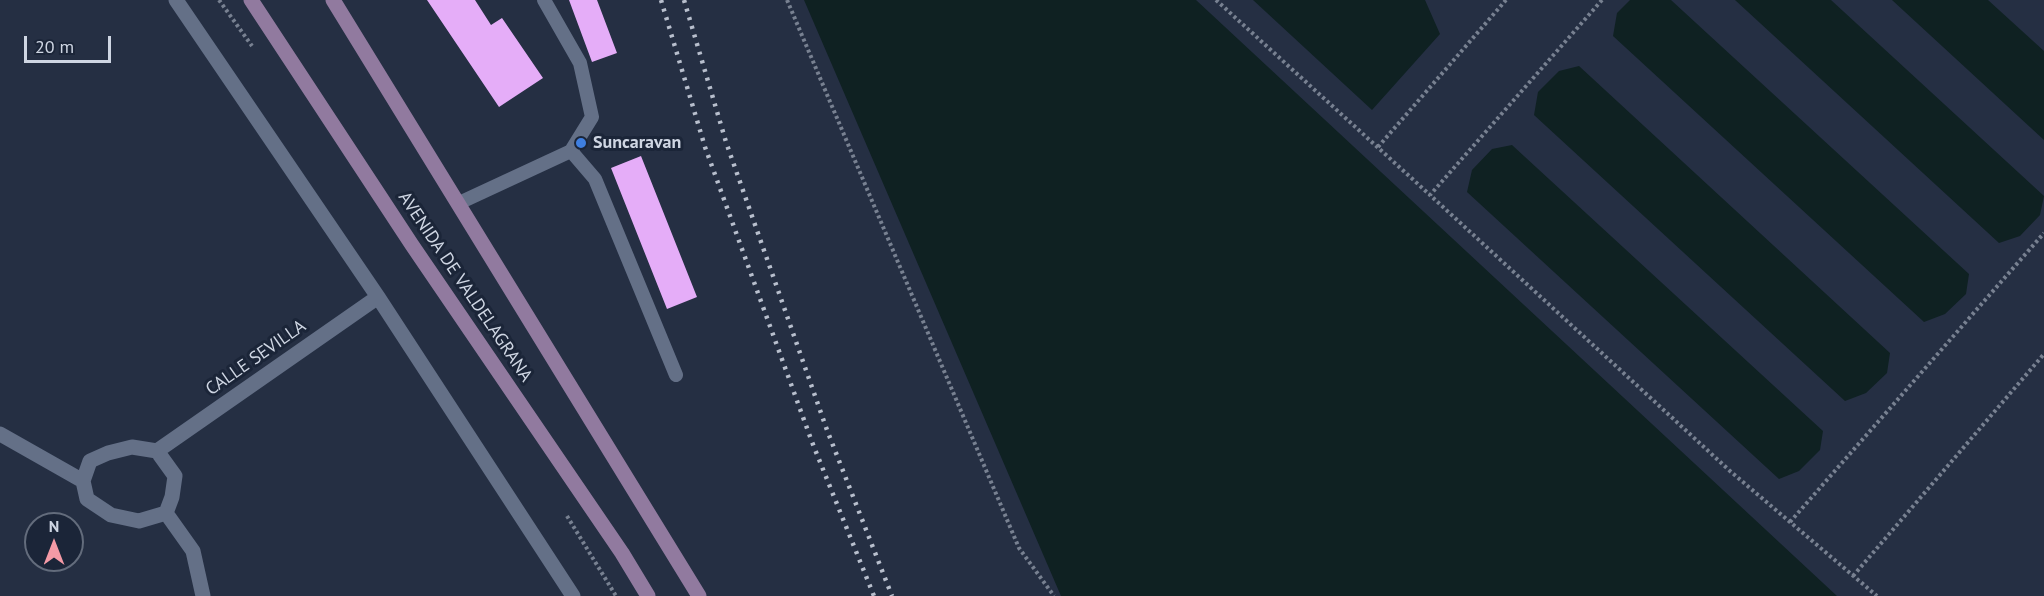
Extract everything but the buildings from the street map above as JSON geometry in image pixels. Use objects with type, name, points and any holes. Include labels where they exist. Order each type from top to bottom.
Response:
[{"type":"main road","name":"AVENIDA DE VALDELAGRANA","points":[[251,0],[412,245],[622,554],[648,596]]},
{"type":"main road","name":"AVENIDA DE VALDELAGRANA","points":[[333,0],[699,596]]},
{"type":"street","points":[[176,0],[378,297],[573,596]]},
{"type":"street","name":"CALLE SEVILLA","points":[[157,451],[378,297]]},
{"type":"street","points":[[0,434],[83,481]]},
{"type":"street","points":[[132,447],[157,451],[175,476],[172,496],[166,513],[139,521],[111,515],[87,500],[83,481],[90,461],[108,453],[132,447]]},
{"type":"street","points":[[166,513],[193,551],[203,596]]},
{"type":"lane","points":[[459,203],[572,151],[592,117],[580,63],[544,0]]},
{"type":"lane","points":[[572,151],[595,179],[676,375]]},
{"type":"path","points":[[787,0],[1019,548],[1054,596]]},
{"type":"path","points":[[1216,0],[1730,471],[1877,596]]},
{"type":"path","points":[[1378,147],[1506,0]]},
{"type":"path","points":[[1430,195],[1602,0]]},
{"type":"path","points":[[1790,522],[2044,233]]},
{"type":"path","points":[[1853,576],[2044,354]]},
{"type":"shaded area","points":[[804,0],[1196,0],[1837,596],[1061,596]]},
{"type":"shaded area","points":[[1253,0],[1425,0],[1440,34],[1372,110]]},
{"type":"shaded area","points":[[1630,0],[1671,0],[1969,274],[1966,294],[1945,314],[1924,322],[1613,36],[1617,13]]},
{"type":"shaded area","points":[[1735,0],[1831,0],[2044,196],[2040,215],[2020,236],[1999,243]]},
{"type":"shaded area","points":[[1892,0],[1988,0],[2044,51],[2044,140]]},
{"type":"shaded area","points":[[1579,66],[1890,353],[1887,373],[1866,393],[1845,401],[1534,115],[1538,92],[1559,71]]},
{"type":"shaded area","points":[[1512,145],[1823,431],[1820,450],[1799,471],[1779,479],[1467,192],[1472,170],[1492,149]]},
{"type":"railway","points":[[661,0],[705,147],[812,442],[874,596]]},
{"type":"railway","points":[[684,0],[726,142],[827,430],[892,596]]},
{"type":"place","name":"Suncaravan","points":[[581,143]]}]
